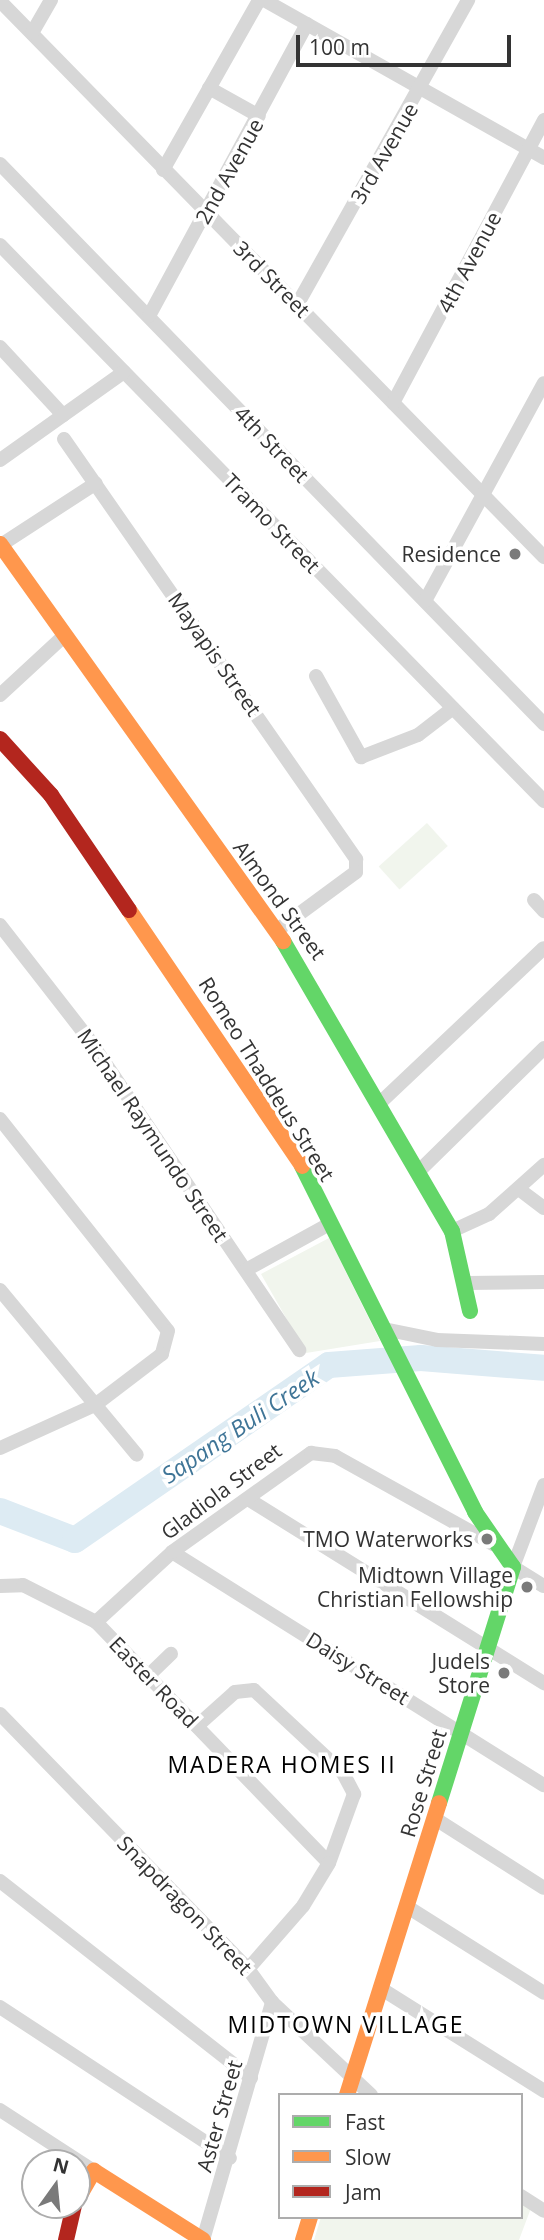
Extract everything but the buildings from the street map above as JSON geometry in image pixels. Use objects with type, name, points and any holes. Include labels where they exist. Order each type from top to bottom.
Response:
[{"type":"street","points":[[32,33],[51,0]]},
{"type":"street","points":[[163,170],[261,0],[544,158]]},
{"type":"street","name":"3rd Avenue","points":[[297,305],[468,0]]},
{"type":"street","name":"3rd Street","points":[[0,1],[544,557]]},
{"type":"street","name":"2nd Avenue","points":[[149,316],[307,24]]},
{"type":"street","points":[[209,88],[259,116]]},
{"type":"street","name":"4th Avenue","points":[[393,403],[544,120]]},
{"type":"street","name":"4th Street","points":[[0,164],[544,724]]},
{"type":"street","name":"Tramo Street","points":[[0,245],[544,801]]},
{"type":"street","points":[[0,347],[62,415]]},
{"type":"street","points":[[1,458],[124,372]]},
{"type":"street","points":[[425,601],[544,383]]},
{"type":"street","name":"Mayapis Street","points":[[64,439],[356,859],[356,873],[276,931]]},
{"type":"street","points":[[0,545],[96,483]]},
{"type":"street","name":"Almond Street","points":[[0,545],[276,931],[383,1100],[418,1172],[452,1231],[467,1283],[470,1311]]},
{"type":"street","points":[[0,695],[64,636]]},
{"type":"street","points":[[316,676],[360,757],[418,735],[453,708]]},
{"type":"street","name":"Romeo Thaddeus Street","points":[[3,749],[51,796],[298,1158],[493,1544]]},
{"type":"street","name":"Michael Raymundo Street","points":[[0,925],[88,1038],[299,1350]]},
{"type":"street","points":[[383,1100],[544,948]]},
{"type":"street","points":[[418,1172],[544,1048]]},
{"type":"street","points":[[0,1119],[168,1331],[162,1354],[95,1405],[0,1448]]},
{"type":"street","points":[[452,1231],[520,1190],[544,1165]]},
{"type":"street","points":[[520,1190],[544,1208]]},
{"type":"street","points":[[246,1270],[331,1223]]},
{"type":"street","points":[[467,1283],[544,1282]]},
{"type":"street","points":[[0,1290],[137,1455]]},
{"type":"street","points":[[387,1336],[544,1345]]},
{"type":"street","name":"Gladiola Street","points":[[96,1622],[172,1552],[248,1499],[300,1458],[323,1452],[493,1544],[513,1567],[544,1587]]},
{"type":"street","name":"Rose Street","points":[[349,2088],[513,1567],[544,1485]]},
{"type":"street","points":[[248,1499],[544,1683]]},
{"type":"street","name":"Daisy Street","points":[[172,1552],[544,1785]]},
{"type":"street","points":[[0,1586],[23,1585],[96,1622]]},
{"type":"street","name":"Easter Road","points":[[96,1622],[329,1863]]},
{"type":"street","points":[[148,1675],[171,1654]]},
{"type":"street","points":[[197,1726],[235,1692],[254,1690],[343,1773],[354,1794],[352,1808],[329,1863],[303,1906],[248,1969]]},
{"type":"street","name":"Snapdragon Street","points":[[0,1714],[248,1969],[272,2003],[349,2088]]},
{"type":"street","points":[[434,1818],[544,1888]]},
{"type":"street","points":[[0,1881],[251,2078]]},
{"type":"street","points":[[406,1906],[544,1993]]},
{"type":"street","points":[[380,1988],[544,2091]]},
{"type":"street","name":"Aster Street","points":[[203,2240],[230,2158],[272,2003]]},
{"type":"street","points":[[0,2007],[230,2158]]},
{"type":"street","points":[[0,2110],[203,2240]]},
{"type":"street","points":[[91,2176],[94,2171]]},
{"type":"street","points":[[523,2197],[544,2211]]},
{"type":"street","points":[[66,2240],[71,2219]]},
{"type":"street","points":[[303,2240],[309,2219]]},
{"type":"shaded area","points":[[427,823],[448,846],[399,890],[379,866]]},
{"type":"shaded area","points":[[329,1238],[380,1341],[306,1353],[261,1274]]},
{"type":"shaded area","points":[[523,2202],[531,2208],[519,2240],[314,2240],[320,2219],[523,2219]]},
{"type":"waterway","name":"Sapang Buli Creek","points":[[0,1511],[75,1540],[329,1365],[421,1358],[544,1368]]},
{"type":"traffic: fast","points":[[283,941],[452,1231],[470,1311]]},
{"type":"traffic: fast","points":[[302,1166],[475,1512],[513,1567],[439,1803]]},
{"type":"traffic: slow","points":[[0,544],[283,941]]},
{"type":"traffic: slow","points":[[129,910],[302,1166]]},
{"type":"traffic: slow","points":[[348,2093],[439,1803]]},
{"type":"traffic: slow","points":[[91,2176],[94,2171],[203,2240]]},
{"type":"traffic: slow","points":[[303,2240],[309,2219]]},
{"type":"traffic: jam","points":[[0,739],[51,795],[129,910]]},
{"type":"traffic: jam","points":[[66,2240],[71,2219]]},
{"type":"place","name":"Residence","points":[[515,554]]},
{"type":"place","name":"TMO Waterworks","points":[[487,1539]]},
{"type":"place","name":"Midtown Village Christian Fellowship","points":[[527,1587]]},
{"type":"place","name":"Judels Store","points":[[504,1673]]},
{"type":"district","name":"MADERA HOMES II","points":[[282,1764]]},
{"type":"district","name":"MIDTOWN VILLAGE","points":[[346,2024]]}]
